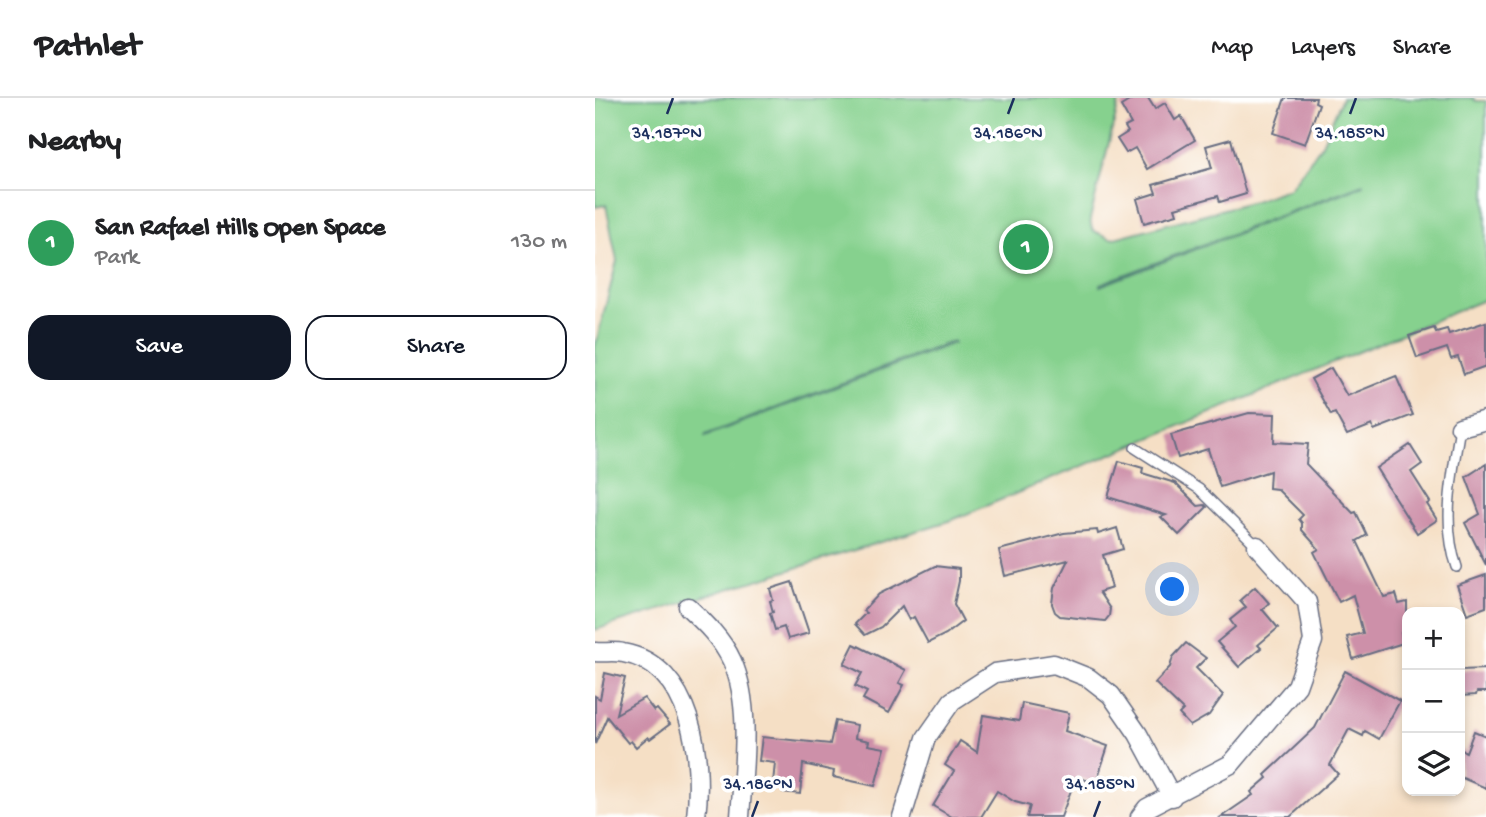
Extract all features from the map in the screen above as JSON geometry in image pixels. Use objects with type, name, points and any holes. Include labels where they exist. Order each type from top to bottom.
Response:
[{"type":"street","points":[[1459,427],[1486,419]]},
{"type":"street","points":[[1140,817],[1147,808],[1231,764],[1297,686],[1314,641],[1307,602],[1257,546]]},
{"type":"street","points":[[688,607],[720,640],[738,679],[743,727],[740,817]]},
{"type":"street","points":[[595,652],[623,653],[649,663],[671,682],[684,705],[695,745],[700,787],[696,817]]},
{"type":"street","points":[[902,817],[926,738],[952,701],[995,673],[1054,664],[1089,678],[1111,695],[1138,734],[1172,797]]},
{"type":"lane","points":[[1457,567],[1450,549],[1448,530],[1459,427]]},
{"type":"lane","points":[[1135,449],[1199,489],[1257,546]]},
{"type":"green space","points":[[595,98],[1120,98],[1090,219],[1092,230],[1111,239],[1254,201],[1290,188],[1322,144],[1342,98],[1473,98],[1476,101],[1486,101],[1486,299],[952,520],[595,630],[595,347],[617,261],[606,205],[595,207]],"holes":[[[1363,185],[1100,286],[1100,284]],[[953,341],[954,343],[705,436],[705,435]]]},
{"type":"building","points":[[1134,98],[1148,98],[1155,109],[1165,103],[1175,120],[1181,116],[1195,140],[1147,169],[1135,148],[1126,153],[1117,139],[1128,132],[1125,127],[1131,124],[1121,106]]},
{"type":"building","points":[[1285,98],[1316,98],[1315,102],[1319,104],[1305,144],[1273,133]]},
{"type":"building","points":[[1231,139],[1246,194],[1220,202],[1218,196],[1175,208],[1177,214],[1144,223],[1137,199],[1156,193],[1153,185],[1212,168],[1206,146]]},
{"type":"building","points":[[1486,322],[1486,366],[1464,374],[1458,357],[1451,359],[1447,348],[1417,358],[1409,336],[1434,328],[1436,332],[1447,329],[1449,334]]},
{"type":"building","points":[[1331,368],[1347,396],[1396,376],[1413,415],[1374,430],[1372,425],[1347,435],[1335,413],[1331,415],[1311,379]]},
{"type":"building","points":[[1249,413],[1275,414],[1274,442],[1308,444],[1306,464],[1353,513],[1356,512],[1367,535],[1357,541],[1384,597],[1396,594],[1399,604],[1407,602],[1407,607],[1402,607],[1402,643],[1353,659],[1347,637],[1363,633],[1353,595],[1339,602],[1314,552],[1319,549],[1302,530],[1299,519],[1303,515],[1277,489],[1269,488],[1270,471],[1220,487],[1208,449],[1178,458],[1171,435]]},
{"type":"building","points":[[1410,445],[1422,464],[1411,472],[1430,502],[1427,504],[1437,520],[1417,533],[1376,468]]},
{"type":"building","points":[[1119,461],[1143,468],[1142,473],[1175,483],[1198,506],[1207,507],[1179,535],[1161,517],[1166,515],[1108,497]]},
{"type":"building","points":[[1486,464],[1486,565],[1465,523],[1480,514],[1466,477]]},
{"type":"building","points":[[1117,528],[1123,549],[1103,555],[1112,588],[1099,592],[1110,609],[1105,621],[1060,616],[1055,612],[1052,604],[1054,588],[1068,560],[1005,576],[999,550],[1064,533],[1097,530],[1098,534]]},
{"type":"building","points":[[935,566],[959,569],[954,604],[963,621],[946,634],[928,643],[914,617],[909,620],[902,606],[881,627],[865,635],[855,624],[879,594]]},
{"type":"building","points":[[1486,575],[1486,607],[1467,614],[1457,585]]},
{"type":"building","points":[[792,582],[809,633],[788,639],[784,627],[775,630],[770,613],[773,612],[770,601],[773,600],[770,589]]},
{"type":"building","points":[[1255,587],[1269,603],[1262,609],[1278,628],[1258,645],[1261,648],[1239,667],[1217,642],[1235,627],[1230,620],[1246,607],[1240,600]]},
{"type":"building","points":[[1186,643],[1206,658],[1196,668],[1223,695],[1209,715],[1190,726],[1179,714],[1183,710],[1155,683]]},
{"type":"building","points":[[854,644],[906,670],[899,683],[904,685],[889,713],[863,699],[867,692],[855,686],[862,673],[844,664]]},
{"type":"building","points":[[1486,669],[1486,692],[1465,696],[1465,670]]},
{"type":"building","points":[[1345,671],[1400,701],[1379,739],[1365,731],[1363,736],[1349,729],[1330,765],[1338,774],[1290,817],[1221,817],[1253,795],[1251,792],[1267,778],[1265,775],[1315,728]]},
{"type":"building","points":[[605,673],[625,678],[616,714],[644,698],[654,711],[657,709],[670,724],[636,747],[631,741],[628,743],[607,717],[595,744],[595,696],[600,699]]},
{"type":"building","points":[[1022,703],[1069,713],[1065,731],[1108,746],[1096,783],[1076,777],[1061,817],[1027,817],[1030,806],[1015,802],[997,791],[981,817],[952,817],[933,806],[954,771],[945,765],[960,741],[977,752],[983,715],[1019,721]]},
{"type":"building","points":[[835,721],[857,725],[855,738],[869,741],[868,745],[885,748],[875,786],[833,777],[834,771],[803,764],[800,794],[783,792],[784,784],[773,783],[775,763],[759,761],[762,737],[830,744]]},
{"type":"building","points":[[1474,731],[1486,736],[1486,788],[1465,779],[1466,752]]},
{"type":"place","name":"San Rafael Hills Open Space","points":[[1026,247]]}]
